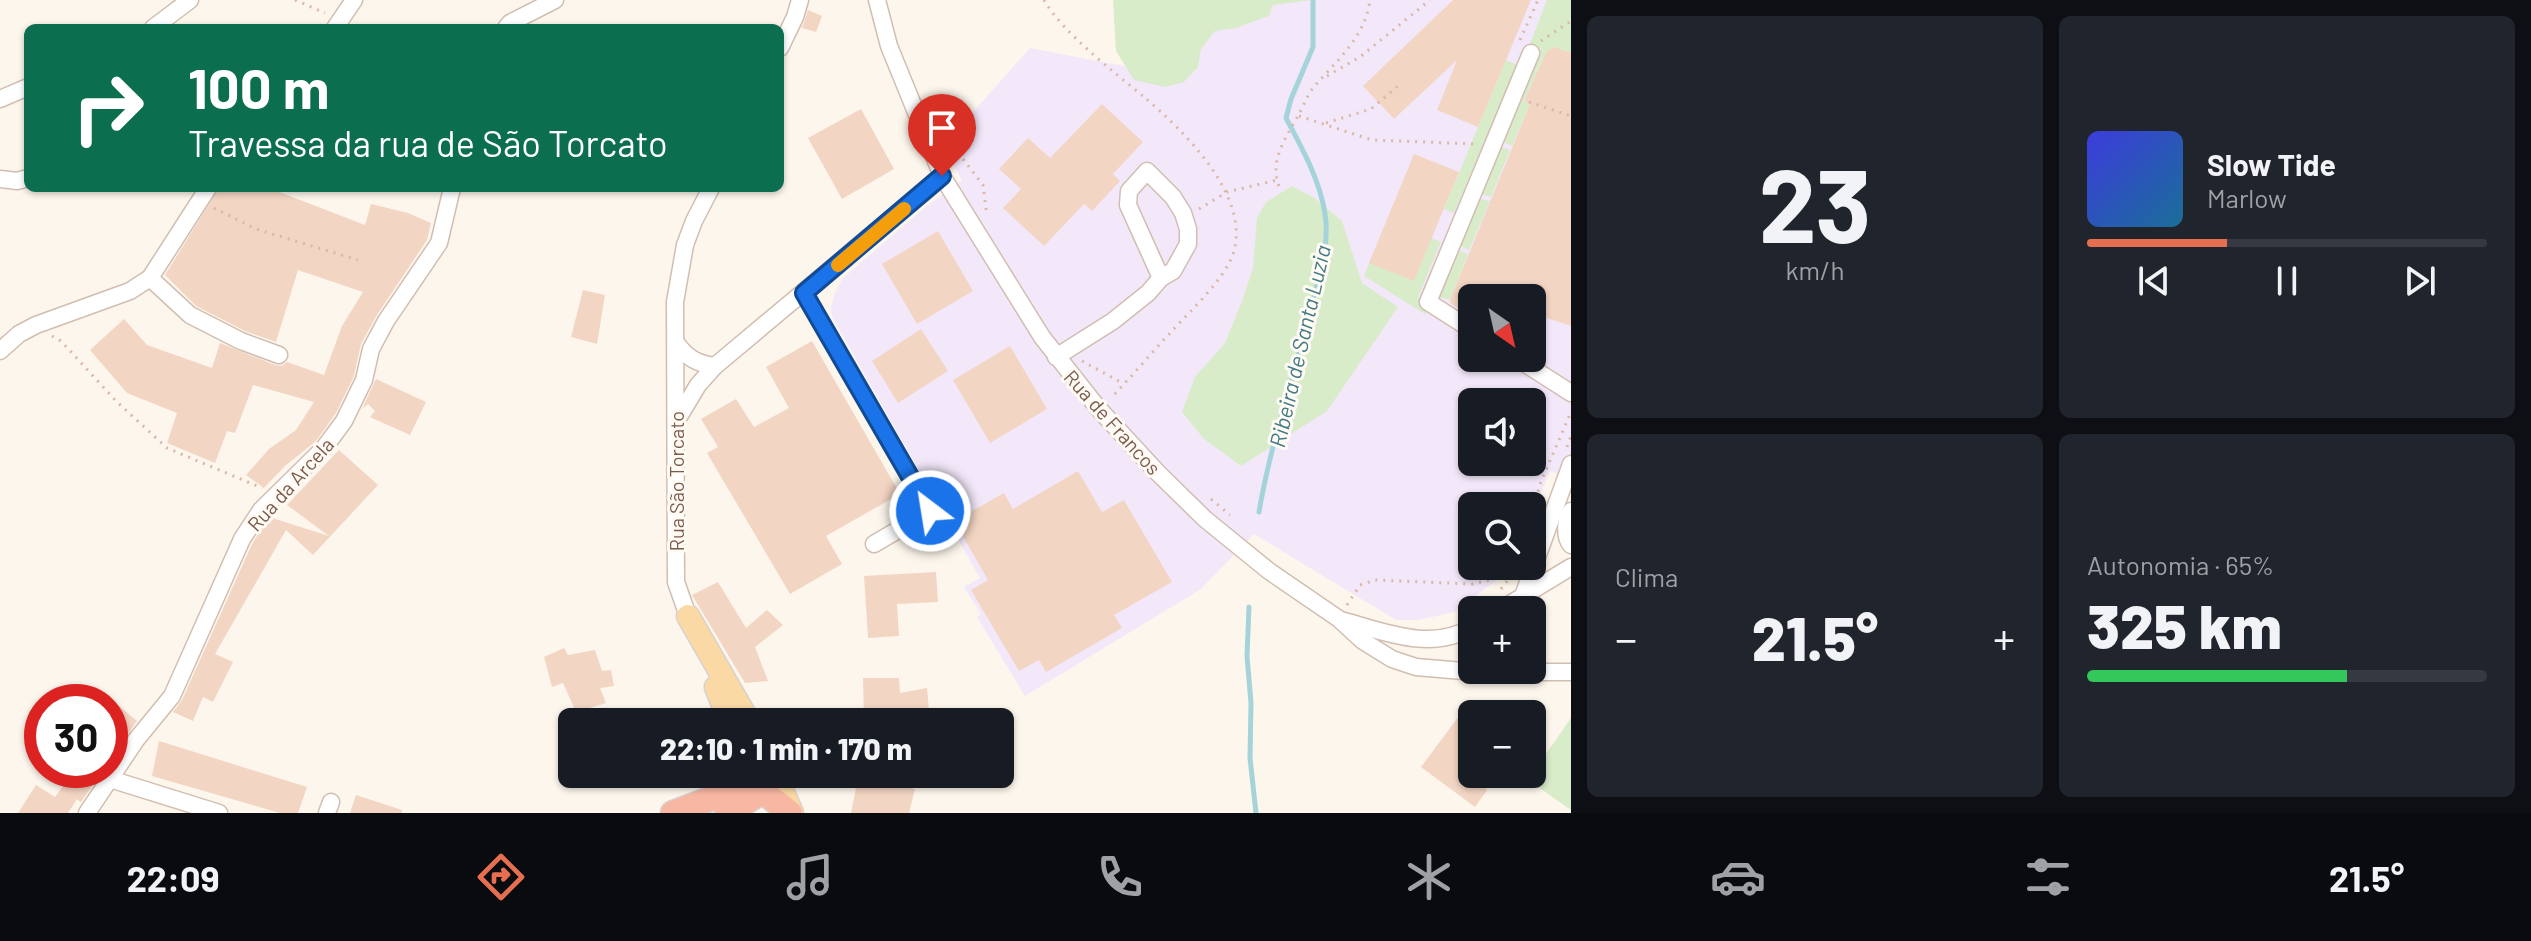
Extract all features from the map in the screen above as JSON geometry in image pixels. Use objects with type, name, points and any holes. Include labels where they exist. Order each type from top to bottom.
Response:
[{"type":"highway","points":[[705,799],[715,788]]},
{"type":"highway","points":[[673,813],[738,788]]},
{"type":"highway","points":[[727,813],[757,795],[760,788]]},
{"type":"highway","points":[[772,788],[791,813]]},
{"type":"main road","name":"Rua São Torcato","points":[[688,616],[724,708]]},
{"type":"main road","name":"Rua São Torcato","points":[[688,616],[741,708]]},
{"type":"main road","points":[[766,788],[771,813]]},
{"type":"street","points":[[158,24],[190,0]]},
{"type":"street","points":[[337,24],[354,0]]},
{"type":"street","points":[[509,24],[555,0]]},
{"type":"street","points":[[784,40],[800,0]]},
{"type":"street","name":"Rua de Francos","points":[[877,0],[889,46],[942,176],[1056,357],[1098,408],[1205,519],[1269,571],[1343,612],[1415,639],[1438,639],[1458,632]]},
{"type":"street","points":[[1458,321],[1428,302],[1531,53]]},
{"type":"street","points":[[0,99],[24,89]]},
{"type":"street","points":[[1056,357],[1113,321],[1148,293],[1161,278],[1173,271],[1188,244],[1183,213],[1173,197],[1147,171],[1129,191],[1128,205],[1161,278]]},
{"type":"street","points":[[676,422],[698,385],[715,366],[942,176]]},
{"type":"street","points":[[0,179],[24,179]]},
{"type":"street","name":"Rua da Arcela","points":[[128,752],[172,696],[242,539],[261,510],[324,448],[344,421],[364,380],[371,349],[386,321],[439,243],[451,192]]},
{"type":"street","name":"Rua São Torcato","points":[[688,616],[676,582],[675,302],[679,270],[694,221],[709,192]]},
{"type":"street","points":[[0,351],[19,334],[36,325],[130,291],[150,278],[204,193]]},
{"type":"street","points":[[150,278],[190,315],[241,341],[279,355]]},
{"type":"street","points":[[804,293],[930,511],[874,544]]},
{"type":"street","points":[[677,344],[686,357],[715,366]]},
{"type":"street","points":[[1538,372],[1571,393]]},
{"type":"street","points":[[1520,596],[1571,464]]},
{"type":"street","points":[[1571,511],[1567,518],[1567,539],[1571,545]]},
{"type":"street","points":[[1528,596],[1571,567]]},
{"type":"street","name":"Rua de Francos","points":[[1343,612],[1363,641],[1392,659],[1416,667],[1458,671]]},
{"type":"street","name":"Rua de Francos","points":[[1546,671],[1571,672]]},
{"type":"street","points":[[128,785],[219,813]]},
{"type":"street","name":"Rua da Arcela","points":[[87,813],[104,788]]},
{"type":"path","points":[[295,0],[337,24]]},
{"type":"path","points":[[1044,0],[1085,45],[1186,138],[1227,192],[1236,221],[1233,254],[1214,285],[1111,398]]},
{"type":"path","points":[[1279,186],[1277,163],[1281,144],[1311,91],[1348,51],[1369,12],[1370,0]]},
{"type":"path","points":[[1321,80],[1360,57],[1430,0]]},
{"type":"path","points":[[1538,0],[1516,48],[1531,53],[1542,41],[1571,21]]},
{"type":"path","points":[[1326,123],[1371,109],[1398,86]]},
{"type":"path","points":[[1515,97],[1571,116]]},
{"type":"path","points":[[1297,117],[1326,123],[1372,140],[1495,145]]},
{"type":"path","points":[[963,159],[983,185],[987,215]]},
{"type":"path","points":[[1204,207],[1227,192],[1277,180]]},
{"type":"path","points":[[204,193],[222,213],[256,229],[358,260]]},
{"type":"path","points":[[36,325],[61,341],[116,401],[167,448],[276,494]]},
{"type":"path","points":[[1087,368],[1079,359],[1124,384]]},
{"type":"path","points":[[1540,484],[1571,412]]},
{"type":"path","points":[[1202,491],[1236,521]]},
{"type":"path","points":[[1343,612],[1360,585],[1375,580],[1472,584],[1490,580]]},
{"type":"shaded area","points":[[1272,0],[1571,0],[1571,479],[1550,471],[1541,492],[1458,492],[1458,580],[1497,580],[1475,596],[1458,596],[1458,609],[1454,612],[1419,620],[1396,620],[1254,534],[1201,589],[1025,696],[977,617],[981,614],[964,587],[980,578],[832,317],[831,308],[842,279],[923,209],[962,180],[943,146],[1030,48],[1134,68]]},
{"type":"green space","points":[[1113,0],[1312,0],[1273,5],[1269,16],[1236,28],[1215,31],[1201,49],[1198,67],[1184,82],[1165,87],[1134,80],[1116,51]]},
{"type":"green space","points":[[1547,0],[1571,0],[1571,53],[1554,47],[1547,51],[1524,101],[1530,104],[1512,146],[1502,141],[1541,49],[1530,44]]},
{"type":"green space","points":[[1506,60],[1517,65],[1454,213],[1444,209]]},
{"type":"green space","points":[[1500,147],[1510,150],[1491,197],[1481,194]]},
{"type":"green space","points":[[1292,186],[1313,197],[1342,221],[1362,283],[1398,307],[1327,411],[1241,466],[1204,439],[1182,412],[1195,377],[1225,343],[1242,301],[1253,268],[1257,218],[1266,202]]},
{"type":"green space","points":[[1480,199],[1490,201],[1469,250],[1460,246]]},
{"type":"green space","points":[[1431,238],[1441,242],[1418,297],[1429,309],[1425,314],[1364,276],[1369,263]]},
{"type":"green space","points":[[1458,250],[1468,254],[1450,300],[1438,297]]},
{"type":"green space","points":[[1571,718],[1571,810],[1539,788],[1546,788],[1546,754]]},
{"type":"building","points":[[1453,0],[1531,0],[1478,127],[1437,110],[1457,60],[1394,119],[1363,86]]},
{"type":"building","points":[[808,10],[822,16],[816,32],[802,28]]},
{"type":"building","points":[[1554,47],[1571,53],[1571,326],[1546,318],[1546,284],[1458,284],[1458,308],[1450,303],[1530,104],[1524,101],[1547,51]]},
{"type":"building","points":[[1102,104],[1143,142],[1113,174],[1120,181],[1092,211],[1084,204],[1044,246],[1003,208],[1021,189],[999,169],[1028,138],[1050,158]]},
{"type":"building","points":[[861,109],[894,169],[842,199],[808,138]]},
{"type":"building","points":[[1414,154],[1459,172],[1414,281],[1369,263]]},
{"type":"building","points":[[217,192],[279,192],[365,225],[371,204],[408,213],[431,223],[427,240],[361,344],[354,376],[336,413],[316,441],[264,488],[246,475],[269,449],[296,430],[314,402],[253,385],[235,433],[227,431],[215,463],[167,443],[177,413],[127,393],[90,350],[124,319],[147,345],[212,368],[220,343],[275,365],[282,366],[287,362],[324,375],[342,326],[363,292],[298,270],[276,342],[245,331],[196,306],[165,275]]},
{"type":"building","points":[[938,231],[973,291],[917,324],[882,264]]},
{"type":"building","points":[[583,290],[605,295],[597,344],[571,337]]},
{"type":"building","points":[[921,329],[948,371],[898,403],[872,361]]},
{"type":"building","points":[[812,341],[900,494],[826,536],[842,564],[790,594],[707,453],[718,447],[701,419],[736,399],[754,427],[789,408],[766,367]]},
{"type":"building","points":[[1010,346],[1047,409],[990,443],[953,380]]},
{"type":"building","points":[[376,379],[426,402],[410,435],[370,417],[375,411],[368,404],[362,409]]},
{"type":"building","points":[[339,450],[378,485],[313,555],[286,530],[215,654],[233,662],[213,702],[203,697],[193,721],[173,712],[182,700],[252,544],[269,517],[329,536],[287,505]]},
{"type":"building","points":[[1078,471],[1102,512],[1124,500],[1172,582],[1114,615],[1122,628],[1046,672],[1039,660],[1019,671],[971,590],[988,580],[954,521],[1004,493],[1013,509]]},
{"type":"building","points":[[936,572],[938,602],[897,604],[899,636],[868,638],[864,576]]},
{"type":"building","points":[[718,582],[746,628],[767,610],[783,625],[755,647],[768,681],[745,683],[692,595]]},
{"type":"building","points":[[564,648],[568,655],[595,650],[602,671],[611,670],[614,686],[600,688],[606,703],[574,708],[563,683],[552,687],[544,657]]},
{"type":"building","points":[[863,678],[899,678],[900,693],[927,688],[929,708],[864,708]]},
{"type":"building","points":[[128,713],[137,721],[128,734]]},
{"type":"building","points":[[1458,717],[1458,788],[1487,790],[1475,807],[1421,767]]},
{"type":"building","points":[[159,741],[307,787],[298,813],[280,813],[152,776]]},
{"type":"building","points":[[34,788],[41,788],[55,797],[62,788],[91,788],[81,802],[77,799],[68,813],[18,813]]},
{"type":"building","points":[[856,788],[915,789],[909,813],[851,813]]},
{"type":"building","points":[[356,795],[402,810],[402,813],[350,813]]},
{"type":"waterway","name":"Ribeira de Santa Luzia","points":[[1259,512],[1325,248],[1323,201],[1310,164],[1286,118],[1313,47],[1313,0]]},
{"type":"waterway","name":"Ribeira de Santa Luzia","points":[[1249,607],[1250,758],[1256,813]]},
{"type":"slow traffic","points":[[838,265],[904,209]]},
{"type":"route","points":[[930,511],[804,293],[942,176]]}]
